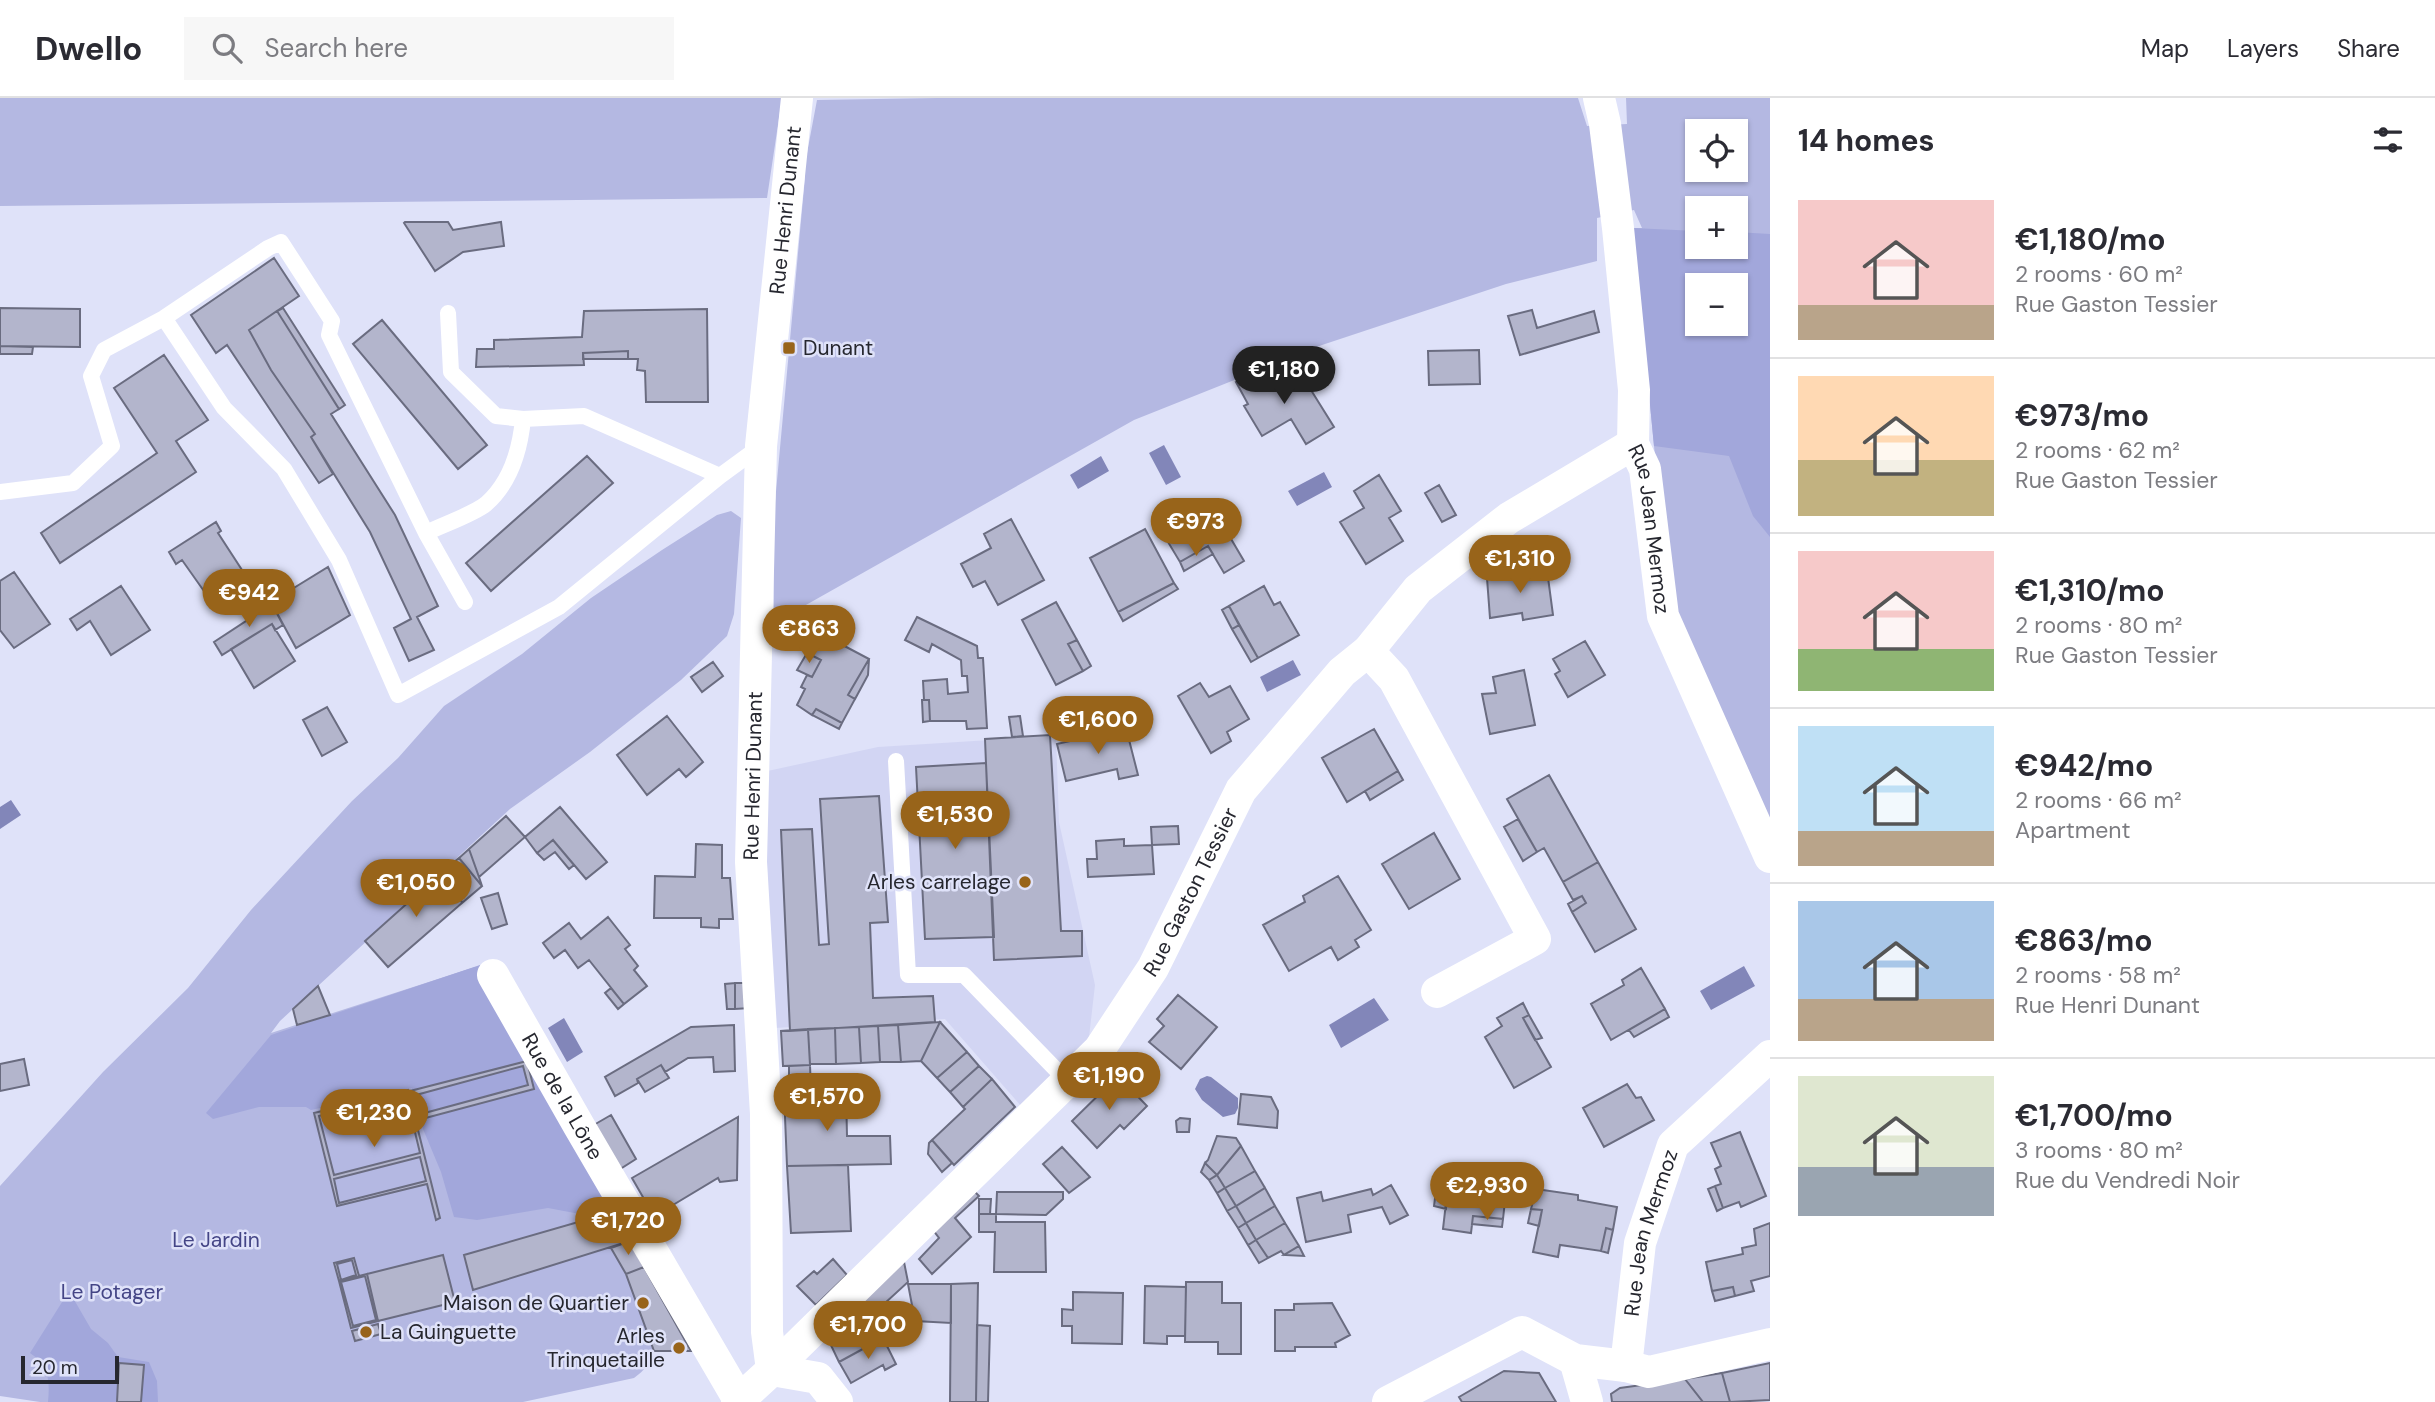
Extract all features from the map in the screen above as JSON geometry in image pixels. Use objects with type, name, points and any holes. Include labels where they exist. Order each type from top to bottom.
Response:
[{"type":"street","name":"Rue Henri Dunant","points":[[772,1370],[767,1332],[766,1114],[751,862],[761,446],[797,98]]},
{"type":"street","name":"Rue Jean Mermoz","points":[[1599,98],[1605,124],[1618,228],[1634,390],[1633,444],[1645,469],[1663,616],[1770,857]]},
{"type":"street","name":"Rue Gaston Tessier","points":[[738,1401],[1099,1050],[1153,968],[1241,790],[1342,672],[1368,651],[1418,589],[1509,519],[1633,444]]},
{"type":"street","points":[[1368,651],[1394,680],[1535,939],[1437,992]]},
{"type":"street","name":"Rue de la Lône","points":[[493,975],[738,1401]]},
{"type":"street","name":"Rue Jean Mermoz","points":[[1626,1366],[1640,1243],[1672,1145],[1770,1056]]},
{"type":"street","points":[[1388,1402],[1522,1332],[1575,1360],[1626,1366],[1649,1372],[1770,1344]]},
{"type":"street","points":[[1575,1360],[1587,1402]]},
{"type":"street","points":[[772,1370],[818,1378],[836,1402]]},
{"type":"lane","points":[[0,492],[73,483],[112,446],[92,376],[104,350],[164,318],[268,248],[281,243],[332,321],[329,335],[426,533],[465,602]]},
{"type":"lane","points":[[448,313],[451,372],[496,416],[523,419],[584,415],[720,476]]},
{"type":"lane","points":[[164,318],[224,408],[284,469],[340,559],[398,695],[559,607],[761,446]]},
{"type":"lane","points":[[426,533],[485,505],[502,485],[520,450],[523,419]]},
{"type":"lane","points":[[895,761],[908,975],[964,975],[1067,1081]]},
{"type":"shaded area","points":[[1633,228],[1685,230],[1685,259],[1748,259],[1748,233],[1770,234],[1770,537],[1753,516],[1729,456],[1654,446]]},
{"type":"shaded area","points":[[1164,445],[1181,477],[1166,485],[1149,453]]},
{"type":"shaded area","points":[[1101,456],[1109,471],[1078,489],[1070,475]]},
{"type":"shaded area","points":[[1324,472],[1332,487],[1297,506],[1288,491]]},
{"type":"shaded area","points":[[1293,660],[1301,675],[1267,692],[1260,677]]},
{"type":"shaded area","points":[[1056,736],[1059,822],[1095,985],[1088,1046],[1021,1106],[945,1019],[774,1028],[763,772],[878,747]]},
{"type":"shaded area","points":[[11,800],[21,815],[0,829],[0,807]]},
{"type":"shaded area","points":[[480,965],[611,1209],[585,1215],[548,1208],[477,1220],[454,1217],[441,1172],[423,1129],[412,1088],[311,1110],[306,1107],[259,1107],[213,1119],[206,1113],[271,1035]]},
{"type":"shaded area","points":[[1744,966],[1755,986],[1711,1010],[1700,991]]},
{"type":"shaded area","points":[[1374,998],[1389,1020],[1341,1048],[1329,1025]]},
{"type":"shaded area","points":[[564,1018],[583,1052],[567,1062],[548,1028]]},
{"type":"shaded area","points":[[1207,1076],[1238,1098],[1235,1114],[1223,1117],[1202,1100],[1195,1089],[1200,1079]]},
{"type":"shaded area","points":[[69,1291],[91,1329],[108,1343],[118,1357],[149,1362],[157,1381],[158,1402],[48,1402],[49,1387],[45,1368],[30,1353]]},
{"type":"green space","points":[[0,98],[782,98],[767,198],[0,206]]},
{"type":"green space","points":[[1578,98],[1587,126],[1627,124],[1626,98],[1770,98],[1770,844],[1670,612],[1633,228],[1642,228],[1634,210],[1597,218],[1597,261],[1506,284],[1322,345],[1134,420],[774,623],[773,524],[804,169],[817,100]]},
{"type":"green space","points":[[731,511],[741,518],[734,614],[727,636],[681,680],[590,752],[510,809],[280,1021],[271,1033],[475,967],[605,1206],[688,1350],[652,1350],[646,1366],[634,1378],[523,1402],[40,1402],[0,1396],[0,1186],[103,1072],[188,988],[251,910],[352,801],[398,758],[444,706],[522,654],[591,598],[717,515]]},
{"type":"building","points":[[405,222],[448,222],[453,230],[501,222],[504,246],[463,252],[435,271]]},
{"type":"building","points":[[274,258],[299,296],[249,330],[271,370],[315,434],[311,437],[333,474],[319,483],[227,345],[216,353],[191,315]]},
{"type":"building","points":[[0,308],[80,309],[80,347],[0,346]]},
{"type":"building","points":[[283,308],[345,405],[339,409],[277,311]]},
{"type":"building","points":[[707,309],[708,402],[646,402],[645,371],[637,370],[638,359],[628,359],[628,351],[583,353],[584,365],[476,367],[477,349],[494,349],[494,340],[582,337],[584,311]]},
{"type":"building","points":[[1532,310],[1537,328],[1594,311],[1599,332],[1520,355],[1508,316]]},
{"type":"building","points":[[277,311],[339,409],[331,414],[395,515],[438,606],[417,617],[434,650],[409,661],[394,628],[411,619],[370,532],[311,437],[315,434],[271,370],[249,330]]},
{"type":"building","points":[[382,320],[487,445],[458,469],[353,344]]},
{"type":"building","points":[[0,346],[33,347],[32,354],[0,354]]},
{"type":"building","points":[[1479,350],[1480,384],[1429,385],[1428,351]]},
{"type":"building","points":[[628,351],[628,359],[583,359],[583,353]]},
{"type":"building","points":[[164,355],[208,420],[176,441],[196,472],[60,563],[41,533],[157,453],[114,388]]},
{"type":"building","points":[[1265,372],[1275,389],[1301,374],[1334,427],[1306,444],[1291,419],[1262,436],[1244,406],[1248,404],[1236,382]]},
{"type":"building","points":[[587,456],[613,483],[491,591],[466,563]]},
{"type":"building","points":[[1379,475],[1401,511],[1389,518],[1403,541],[1366,564],[1340,522],[1364,508],[1354,491]]},
{"type":"building","points":[[1439,485],[1456,515],[1442,522],[1425,493]]},
{"type":"building","points":[[1214,510],[1244,561],[1224,573],[1208,546],[1180,562],[1165,537]]},
{"type":"building","points":[[1011,519],[1044,580],[998,605],[985,581],[973,587],[961,564],[991,548],[984,534]]},
{"type":"building","points":[[216,522],[221,531],[218,533],[242,570],[206,594],[182,560],[176,564],[169,552]]},
{"type":"building","points":[[1145,529],[1174,583],[1118,612],[1090,558]]},
{"type":"building","points":[[1208,546],[1213,554],[1184,571],[1180,562]]},
{"type":"building","points":[[328,567],[350,615],[296,648],[271,602]]},
{"type":"building","points":[[1547,570],[1553,615],[1523,620],[1522,613],[1490,618],[1487,578]]},
{"type":"building","points":[[14,572],[50,624],[14,648],[0,630],[0,581]]},
{"type":"building","points":[[282,577],[290,590],[266,607],[257,593]]},
{"type":"building","points":[[1174,583],[1178,589],[1123,621],[1118,612]]},
{"type":"building","points":[[121,586],[150,630],[111,655],[90,621],[77,630],[70,619]]},
{"type":"building","points":[[1264,586],[1274,605],[1280,602],[1299,635],[1258,658],[1229,606]]},
{"type":"building","points":[[1056,602],[1077,640],[1068,644],[1083,671],[1056,685],[1022,620]]},
{"type":"building","points":[[272,604],[283,625],[275,630],[272,624],[222,655],[214,642]]},
{"type":"building","points":[[1229,606],[1239,625],[1232,629],[1222,610]]},
{"type":"building","points":[[917,617],[977,646],[978,658],[983,658],[987,728],[967,729],[966,721],[930,721],[929,700],[924,700],[923,681],[947,679],[948,694],[968,692],[967,676],[962,676],[961,660],[932,644],[929,652],[905,640]]},
{"type":"building","points":[[272,624],[295,661],[254,688],[231,649]]},
{"type":"building","points":[[1239,625],[1258,658],[1251,662],[1232,629]]},
{"type":"building","points":[[818,632],[869,659],[848,695],[855,699],[842,723],[816,709],[812,715],[797,705],[805,689],[801,687],[807,675],[812,677],[821,660],[807,653]]},
{"type":"building","points":[[1077,640],[1091,666],[1083,671],[1068,644]]},
{"type":"building","points":[[1585,641],[1605,675],[1568,697],[1555,674],[1560,671],[1553,659]]},
{"type":"building","points":[[807,653],[821,660],[812,677],[797,670]]},
{"type":"building","points":[[869,659],[868,675],[855,699],[848,695]]},
{"type":"building","points":[[713,662],[723,676],[702,692],[691,677]]},
{"type":"building","points":[[1524,670],[1535,725],[1490,734],[1482,694],[1496,693],[1493,677]]},
{"type":"building","points":[[1200,683],[1209,697],[1230,686],[1249,719],[1227,732],[1231,741],[1211,753],[1178,696]]},
{"type":"building","points":[[922,700],[929,700],[930,721],[923,722]]},
{"type":"building","points":[[327,707],[347,742],[322,756],[303,720]]},
{"type":"building","points":[[816,709],[842,723],[839,729],[812,715]]},
{"type":"building","points":[[667,716],[703,762],[686,777],[679,769],[647,795],[617,755]]},
{"type":"building","points":[[1020,716],[1023,736],[1012,737],[1009,717]]},
{"type":"building","points":[[1126,728],[1138,775],[1119,779],[1117,769],[1066,781],[1057,744]]},
{"type":"building","points":[[1374,729],[1398,771],[1347,802],[1322,758]]},
{"type":"building","name":"Arles carrelage","points":[[1050,735],[1061,931],[1082,931],[1082,956],[994,960],[985,739]]},
{"type":"building","points":[[986,763],[994,937],[925,939],[916,767]]},
{"type":"building","points":[[1398,771],[1403,780],[1370,800],[1365,791]]},
{"type":"building","points":[[1549,775],[1598,862],[1563,882],[1544,848],[1537,852],[1507,799]]},
{"type":"building","points":[[879,796],[888,922],[870,923],[873,998],[933,996],[935,1022],[790,1031],[781,830],[812,829],[819,945],[829,944],[820,799]]},
{"type":"building","points":[[560,807],[607,862],[586,879],[553,840],[537,853],[525,837]]},
{"type":"building","points":[[506,816],[525,837],[479,877],[469,849]]},
{"type":"building","points":[[1518,819],[1537,852],[1523,861],[1504,827]]},
{"type":"building","points":[[1178,826],[1179,844],[1152,845],[1151,827]]},
{"type":"building","points":[[1434,833],[1460,879],[1409,909],[1382,864]]},
{"type":"building","points":[[1124,839],[1124,846],[1152,845],[1154,874],[1088,877],[1087,859],[1097,859],[1096,841]]},
{"type":"building","points":[[553,840],[574,865],[569,869],[555,852],[544,860],[537,853]]},
{"type":"building","points":[[696,844],[722,845],[722,878],[730,878],[733,919],[719,919],[719,928],[701,927],[701,918],[654,918],[655,876],[695,877]]},
{"type":"building","points":[[469,849],[479,877],[482,886],[459,858]]},
{"type":"building","points":[[459,858],[482,886],[462,903],[449,866]]},
{"type":"building","points":[[1598,862],[1636,929],[1595,952],[1572,912],[1586,903],[1582,896],[1573,900],[1563,882]]},
{"type":"building","points":[[449,866],[462,903],[388,967],[365,941]]},
{"type":"building","points":[[1338,876],[1371,930],[1355,940],[1359,947],[1338,960],[1331,947],[1289,971],[1263,925],[1305,902],[1303,896]]},
{"type":"building","points":[[498,893],[507,924],[492,929],[481,898]]},
{"type":"building","points":[[1582,896],[1586,903],[1572,912],[1568,904]]},
{"type":"building","points":[[608,917],[630,945],[625,949],[638,966],[634,970],[647,986],[624,1004],[589,960],[578,968],[565,950],[554,958],[543,943],[569,923],[581,939]]},
{"type":"building","points":[[1641,968],[1665,1009],[1611,1040],[1591,1004],[1624,985],[1622,980]]},
{"type":"building","points":[[735,983],[735,1009],[727,1009],[725,984]]},
{"type":"building","points":[[735,983],[748,983],[750,1008],[735,1009]]},
{"type":"building","points":[[318,986],[330,1015],[297,1025],[293,1009]]},
{"type":"building","points":[[611,988],[624,1004],[618,1009],[605,993]]},
{"type":"building","points":[[1178,995],[1217,1027],[1181,1069],[1149,1042],[1164,1026],[1157,1019]]},
{"type":"building","points":[[1523,1003],[1529,1015],[1523,1018],[1551,1067],[1514,1088],[1485,1037],[1502,1026],[1497,1018]]},
{"type":"building","points":[[1665,1009],[1669,1017],[1634,1037],[1629,1030]]},
{"type":"building","points":[[1529,1015],[1542,1038],[1535,1040],[1523,1018]]},
{"type":"building","points":[[940,1022],[967,1052],[937,1078],[921,1061]]},
{"type":"building","points":[[940,1022],[921,1061],[901,1062],[898,1025]]},
{"type":"building","points":[[734,1025],[735,1071],[714,1072],[713,1057],[688,1058],[665,1072],[661,1065],[615,1096],[605,1077],[691,1027]]},
{"type":"building","points":[[898,1025],[901,1062],[880,1062],[878,1026]]},
{"type":"building","points":[[878,1026],[880,1062],[861,1063],[859,1027]]},
{"type":"building","points":[[859,1027],[861,1063],[836,1064],[835,1028]]},
{"type":"building","points":[[835,1028],[836,1064],[810,1064],[808,1029]]},
{"type":"building","points":[[808,1029],[810,1065],[783,1066],[781,1031]]},
{"type":"building","points":[[967,1052],[979,1066],[950,1092],[937,1078]]},
{"type":"building","points":[[24,1059],[29,1085],[0,1091],[0,1064]]},
{"type":"building","points":[[527,1061],[534,1089],[418,1120],[410,1091]],"holes":[[[523,1066],[528,1085],[421,1114],[416,1095]]]},
{"type":"building","points":[[661,1065],[669,1078],[645,1092],[637,1079]]},
{"type":"building","points":[[810,1065],[811,1091],[789,1092],[789,1066]]},
{"type":"building","points":[[979,1066],[992,1079],[963,1107],[950,1092]]},
{"type":"building","points":[[1118,1076],[1147,1106],[1124,1129],[1120,1125],[1097,1148],[1072,1121]]},
{"type":"building","points":[[992,1079],[1015,1107],[954,1165],[932,1140]]},
{"type":"building","points":[[1627,1084],[1636,1098],[1641,1097],[1654,1120],[1604,1147],[1583,1108]]},
{"type":"building","points":[[408,1090],[440,1218],[436,1220],[427,1184],[337,1206],[314,1113]],"holes":[[[406,1095],[420,1153],[334,1175],[319,1116]],[[420,1157],[426,1181],[339,1203],[334,1179]]]},
{"type":"building","points":[[846,1090],[847,1136],[890,1136],[891,1164],[787,1166],[784,1092]]},
{"type":"building","points":[[1241,1094],[1271,1097],[1278,1111],[1277,1128],[1238,1124]]},
{"type":"building","points":[[611,1115],[636,1159],[617,1171],[592,1126]]},
{"type":"building","points":[[738,1117],[737,1180],[720,1182],[718,1178],[673,1205],[679,1214],[659,1225],[632,1178]]},
{"type":"building","points":[[1180,1118],[1190,1119],[1189,1132],[1177,1132],[1176,1121]]},
{"type":"building","points":[[1740,1132],[1766,1196],[1741,1207],[1739,1202],[1723,1208],[1715,1186],[1721,1184],[1715,1169],[1721,1166],[1711,1143]]},
{"type":"building","points":[[1217,1136],[1236,1138],[1241,1146],[1217,1175],[1205,1163]]},
{"type":"building","points":[[932,1140],[952,1163],[942,1172],[928,1154]]},
{"type":"building","points":[[1241,1146],[1255,1171],[1225,1188],[1217,1175]]},
{"type":"building","points":[[1062,1147],[1090,1177],[1069,1193],[1043,1164]]},
{"type":"building","points":[[1205,1163],[1217,1175],[1209,1180],[1201,1172]]},
{"type":"building","points":[[848,1165],[851,1231],[791,1233],[787,1166]]},
{"type":"building","points":[[1255,1171],[1265,1188],[1236,1206],[1225,1188]]},
{"type":"building","points":[[1217,1175],[1225,1188],[1217,1193],[1209,1180]]},
{"type":"building","points":[[1438,1175],[1449,1177],[1446,1209],[1434,1206]]},
{"type":"building","points":[[1449,1177],[1507,1183],[1503,1219],[1473,1216],[1471,1233],[1443,1229]]},
{"type":"building","points":[[1391,1185],[1408,1215],[1390,1224],[1382,1207],[1348,1215],[1351,1232],[1306,1242],[1297,1198],[1321,1192],[1323,1201],[1371,1189],[1373,1195]]},
{"type":"building","points":[[1715,1186],[1723,1208],[1717,1211],[1708,1189]]},
{"type":"building","points":[[971,1188],[979,1196],[955,1218],[971,1237],[932,1274],[919,1259],[939,1238],[930,1226]]},
{"type":"building","points":[[1225,1188],[1236,1206],[1227,1211],[1217,1193]]},
{"type":"building","points":[[1265,1188],[1275,1206],[1246,1223],[1236,1206]]},
{"type":"building","points":[[1536,1189],[1578,1195],[1578,1200],[1617,1207],[1613,1230],[1606,1228],[1601,1251],[1560,1245],[1558,1257],[1533,1252],[1542,1210],[1531,1209]]},
{"type":"building","points":[[997,1192],[1063,1192],[1063,1199],[1046,1215],[996,1214]]},
{"type":"building","points":[[979,1199],[991,1199],[990,1214],[979,1214]]},
{"type":"building","points":[[1236,1206],[1246,1223],[1238,1228],[1227,1211]]},
{"type":"building","points":[[1275,1206],[1285,1223],[1256,1240],[1246,1223]]},
{"type":"building","points":[[1531,1209],[1542,1210],[1539,1226],[1528,1223]]},
{"type":"building","points":[[613,1212],[630,1241],[473,1290],[464,1255]]},
{"type":"building","points":[[979,1214],[996,1214],[996,1222],[1045,1222],[1046,1272],[994,1272],[995,1232],[979,1232]]},
{"type":"building","points":[[1473,1216],[1503,1219],[1502,1227],[1472,1224]]},
{"type":"building","points":[[1246,1223],[1256,1240],[1248,1245],[1238,1228]]},
{"type":"building","points":[[1285,1223],[1299,1246],[1284,1255],[1281,1251],[1268,1258],[1256,1240]]},
{"type":"building","points":[[1770,1223],[1770,1276],[1751,1281],[1754,1291],[1735,1296],[1733,1287],[1712,1291],[1706,1262],[1743,1254],[1742,1248],[1756,1245],[1754,1229]]},
{"type":"building","points":[[1606,1228],[1613,1230],[1608,1253],[1601,1251]]},
{"type":"building","points":[[1256,1240],[1268,1258],[1259,1263],[1248,1245]]},
{"type":"building","points":[[630,1241],[644,1267],[626,1274],[611,1248]]},
{"type":"building","points":[[1299,1246],[1304,1256],[1284,1255]]},
{"type":"building","points":[[902,1252],[908,1282],[872,1315],[883,1338],[839,1362],[828,1339],[846,1329],[839,1313]]},
{"type":"building","points":[[443,1255],[455,1302],[378,1321],[367,1274]]},
{"type":"building","points":[[354,1258],[359,1276],[339,1281],[334,1263]],"holes":[[[352,1260],[356,1275],[341,1280],[337,1264]]]},
{"type":"building","points":[[833,1259],[847,1275],[816,1305],[797,1286],[814,1271],[817,1274]]},
{"type":"building","points":[[644,1267],[691,1351],[654,1351],[626,1274]]},
{"type":"building","points":[[367,1274],[378,1321],[351,1328],[339,1281]],"holes":[[[365,1276],[376,1320],[353,1326],[341,1282]]]},
{"type":"building","points":[[1186,1282],[1222,1282],[1222,1303],[1241,1303],[1241,1354],[1218,1354],[1218,1342],[1185,1342]]},
{"type":"building","points":[[978,1283],[976,1402],[950,1402],[951,1284]]},
{"type":"building","points":[[908,1284],[951,1284],[951,1323],[915,1321]]},
{"type":"building","points":[[1145,1286],[1186,1287],[1185,1336],[1167,1336],[1167,1344],[1144,1343]]},
{"type":"building","points":[[1733,1287],[1735,1296],[1715,1301],[1712,1291]]},
{"type":"building","points":[[1073,1292],[1123,1293],[1122,1344],[1072,1343],[1072,1326],[1062,1326],[1062,1309],[1073,1310]]},
{"type":"building","points":[[1332,1303],[1350,1335],[1335,1343],[1336,1347],[1295,1347],[1295,1351],[1275,1351],[1275,1310],[1294,1310],[1294,1304]]},
{"type":"building","name":"La Guinguette","points":[[378,1324],[381,1334],[355,1341],[352,1331]]},
{"type":"building","points":[[977,1325],[990,1326],[988,1402],[976,1402]]},
{"type":"building","points":[[883,1338],[896,1364],[885,1370],[883,1365],[851,1383],[839,1362]]},
{"type":"building","points":[[119,1363],[144,1365],[141,1402],[117,1402]]},
{"type":"building","points":[[1770,1363],[1770,1400],[1730,1402],[1722,1373]]},
{"type":"building","points":[[1504,1371],[1539,1373],[1556,1402],[1462,1402],[1459,1397]]},
{"type":"building","points":[[1722,1373],[1730,1402],[1703,1402],[1685,1379]]},
{"type":"building","points":[[1685,1379],[1703,1402],[1612,1402],[1611,1394],[1620,1388]]},
{"type":"place","name":"Dunant","points":[[789,348]]},
{"type":"place","name":"Arles carrelage","points":[[1025,882]]},
{"type":"place","name":"Maison de Quartier","points":[[643,1303]]},
{"type":"place","name":"La Guinguette","points":[[366,1332]]},
{"type":"place","name":"Arles Trinquetaille","points":[[679,1348]]},
{"type":"park label","name":"Le Jardin","points":[[216,1240]]},
{"type":"park label","name":"Le Potager","points":[[112,1292]]}]
